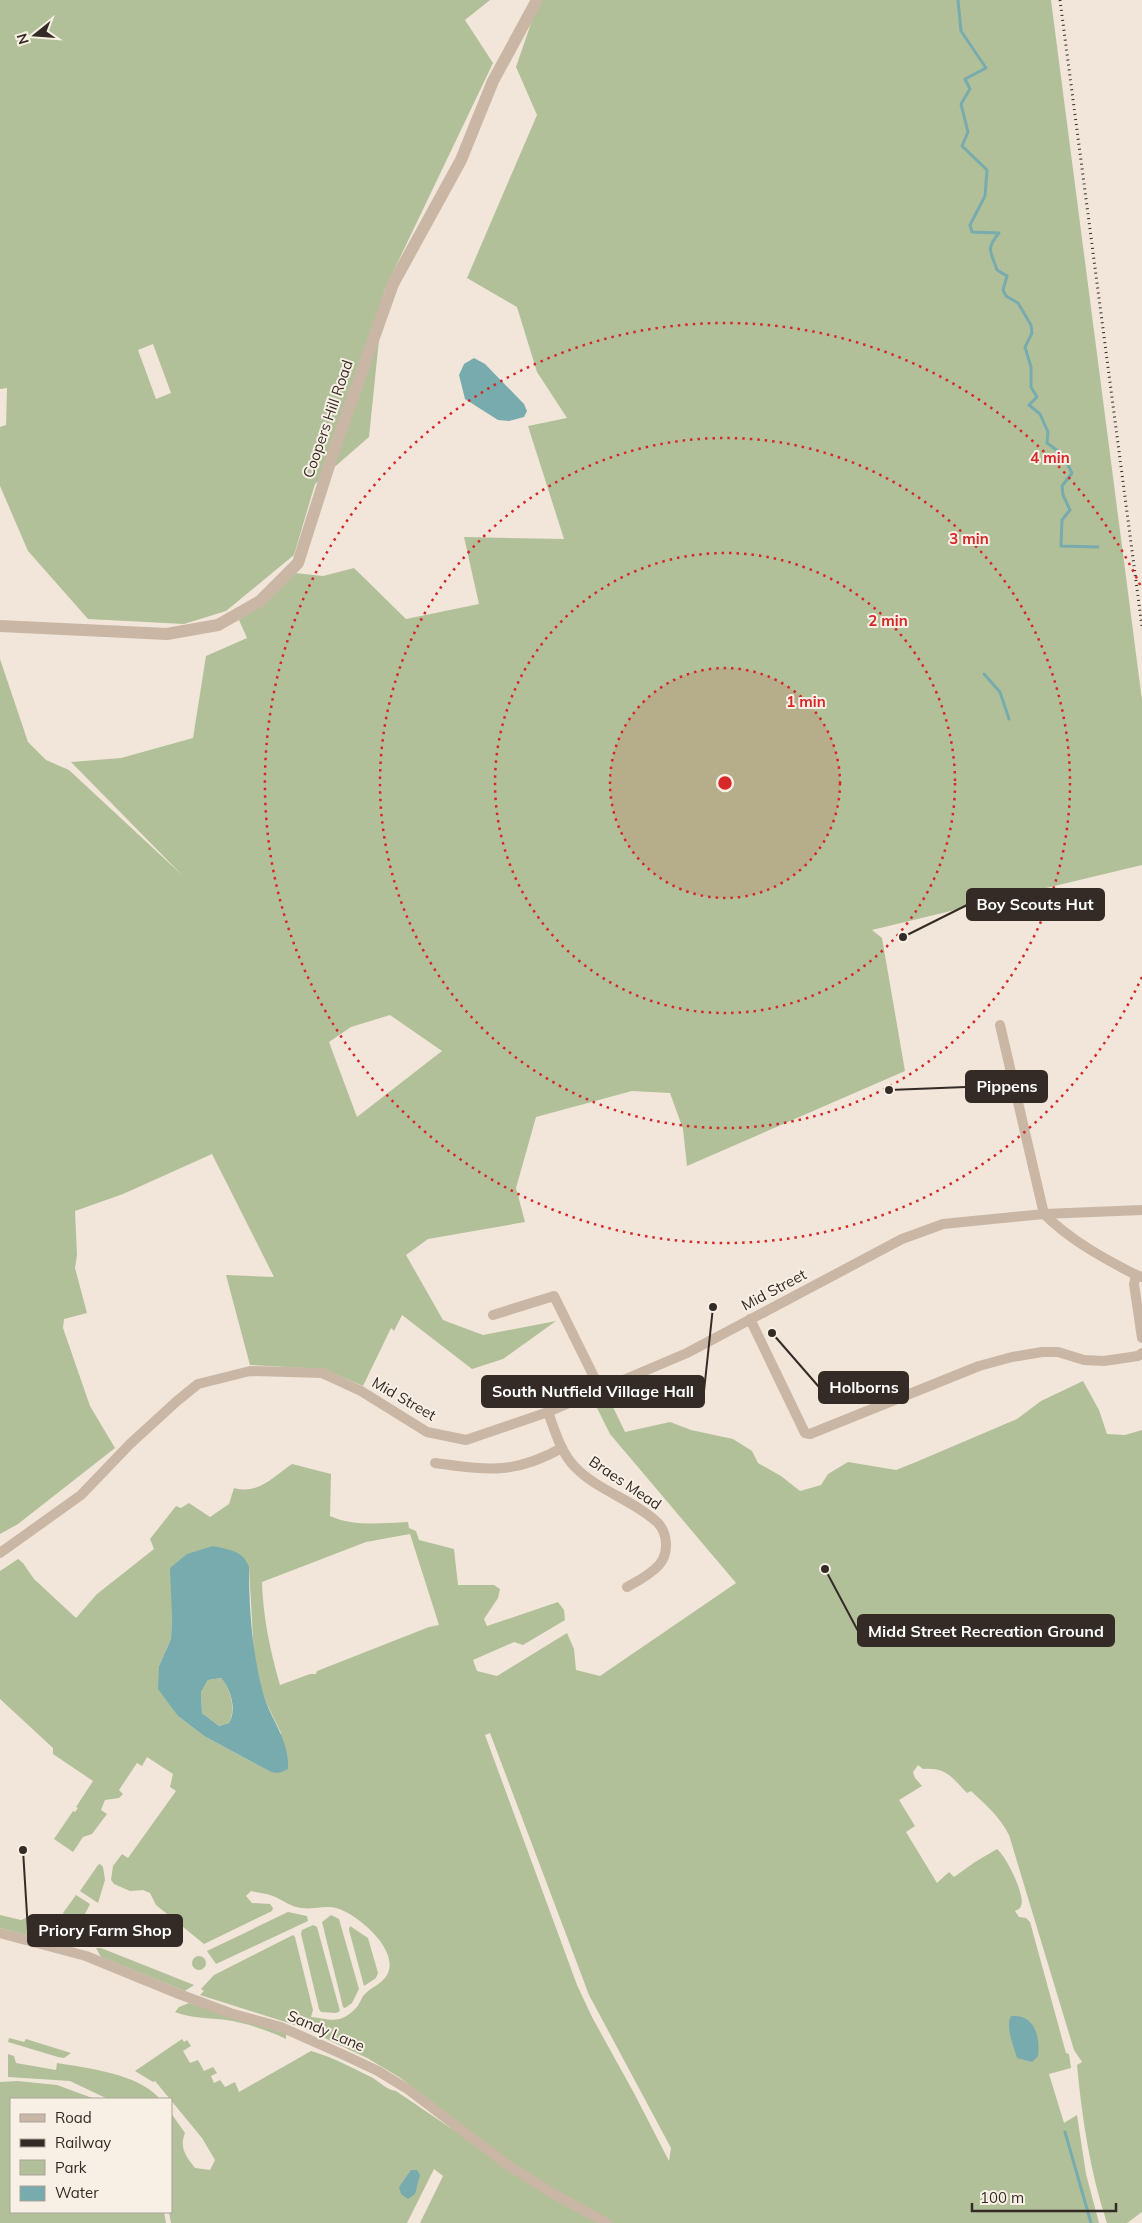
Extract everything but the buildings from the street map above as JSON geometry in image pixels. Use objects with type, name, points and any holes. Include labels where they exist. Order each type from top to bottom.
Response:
[{"type":"street","name":"Coopers Hill Road","points":[[0,626],[167,634],[218,625],[260,601],[298,563],[334,450],[393,284],[461,160],[492,81],[538,0]]},
{"type":"street","points":[[1000,1025],[1044,1214],[1058,1228],[1082,1245],[1139,1276],[1134,1284],[1142,1338]]},
{"type":"street","name":"Mid Street","points":[[0,1553],[81,1495],[177,1401],[198,1384],[250,1371],[322,1373],[361,1391],[427,1432],[466,1440],[548,1412],[687,1353],[902,1239],[943,1224],[1044,1214],[1142,1210]]},
{"type":"street","points":[[493,1315],[554,1296],[601,1391]]},
{"type":"street","points":[[750,1320],[805,1433],[810,1434],[978,1366],[1012,1356],[1050,1352],[1084,1360],[1104,1361],[1138,1356],[1142,1353]]},
{"type":"street","name":"Braes Mead","points":[[548,1412],[562,1448],[570,1462],[588,1478],[651,1517],[662,1528],[666,1541],[663,1559],[650,1573],[627,1587]]},
{"type":"street","points":[[435,1462],[470,1468],[507,1469],[537,1461],[562,1448]]},
{"type":"street","name":"Sandy Lane","points":[[0,1933],[86,1956],[179,1994],[280,2027],[378,2071],[409,2090],[505,2163],[550,2192],[607,2223]]},
{"type":"green space","points":[[0,0],[490,0],[465,20],[493,63],[384,291],[369,437],[315,484],[294,555],[226,611],[184,624],[88,619],[28,551],[0,486],[0,427],[6,425],[7,388],[0,389]],"holes":[[[153,344],[171,393],[156,399],[138,350]]]},
{"type":"green space","points":[[539,0],[1051,0],[1142,700],[1142,865],[872,930],[882,938],[905,1071],[687,1166],[683,1129],[670,1093],[632,1091],[536,1117],[516,1188],[525,1222],[428,1239],[406,1255],[443,1320],[483,1335],[556,1321],[503,1359],[472,1369],[402,1315],[394,1331],[391,1328],[363,1386],[324,1369],[250,1365],[226,1275],[274,1277],[212,1154],[123,1194],[75,1211],[77,1255],[75,1268],[87,1313],[64,1319],[63,1328],[90,1406],[115,1448],[18,1524],[0,1534],[0,659],[28,742],[46,760],[69,770],[182,875],[71,762],[121,758],[193,738],[206,656],[247,638],[239,620],[295,573],[323,576],[354,568],[406,619],[479,604],[464,537],[564,539],[528,426],[567,418],[537,372],[517,307],[467,278],[537,115],[516,67]],"holes":[[[390,1015],[442,1051],[357,1117],[329,1042],[351,1027]]]},
{"type":"green space","points":[[1083,1381],[1099,1410],[1107,1434],[1125,1435],[1142,1430],[1142,2212],[1127,2223],[1107,2223],[1091,2165],[1084,2125],[1077,2065],[1082,2062],[1074,2050],[1009,1835],[997,1817],[971,1791],[967,1793],[953,1778],[944,1772],[923,1769],[918,1765],[913,1772],[915,1778],[922,1786],[899,1800],[915,1826],[906,1832],[937,1883],[949,1872],[954,1877],[997,1849],[1005,1859],[1018,1885],[1022,1901],[1021,1907],[1015,1911],[1019,1917],[1026,1918],[1030,1922],[1066,2053],[1069,2054],[1071,2068],[1049,2074],[1064,2123],[1077,2115],[1086,2174],[1099,2223],[420,2223],[443,2176],[434,2169],[407,2223],[171,2223],[169,2213],[172,2213],[172,2114],[185,2133],[183,2148],[186,2156],[195,2168],[210,2170],[215,2160],[202,2138],[172,2102],[172,2098],[169,2098],[155,2081],[153,2082],[135,2071],[182,2039],[184,2042],[187,2040],[191,2046],[183,2051],[190,2063],[198,2060],[204,2071],[213,2067],[217,2073],[211,2076],[214,2083],[220,2080],[225,2087],[235,2082],[239,2092],[311,2051],[373,2078],[387,2088],[396,2091],[452,2129],[435,2104],[399,2077],[367,2058],[301,2027],[200,1995],[204,1991],[201,1989],[214,1975],[293,1935],[313,2010],[311,2017],[335,2020],[345,2017],[350,2013],[364,1995],[385,1978],[390,1965],[388,1955],[374,1934],[354,1917],[336,1908],[297,1907],[270,1895],[251,1891],[246,1896],[252,1903],[270,1904],[273,1908],[272,1911],[204,1944],[156,1905],[150,1893],[143,1890],[130,1891],[114,1884],[111,1880],[113,1866],[122,1854],[128,1858],[176,1791],[170,1787],[173,1774],[147,1757],[142,1766],[137,1763],[119,1790],[123,1794],[119,1798],[105,1800],[101,1810],[107,1814],[92,1834],[83,1837],[73,1852],[54,1839],[73,1811],[75,1812],[78,1808],[76,1807],[93,1781],[53,1754],[53,1748],[0,1699],[0,1571],[18,1559],[34,1579],[76,1618],[97,1594],[154,1549],[150,1539],[176,1506],[181,1508],[189,1503],[210,1517],[229,1504],[234,1488],[243,1490],[258,1487],[292,1464],[331,1474],[330,1516],[358,1523],[408,1522],[409,1528],[416,1531],[419,1540],[454,1549],[458,1585],[494,1585],[500,1589],[498,1598],[484,1619],[487,1626],[558,1602],[564,1610],[565,1620],[523,1645],[514,1642],[473,1660],[477,1671],[497,1676],[567,1633],[574,1649],[576,1670],[600,1676],[736,1583],[610,1434],[595,1404],[607,1399],[612,1405],[625,1432],[670,1422],[691,1430],[733,1439],[752,1451],[758,1463],[781,1476],[800,1491],[821,1485],[828,1474],[848,1462],[896,1470],[1017,1419],[1041,1401]],"holes":[[[410,1534],[439,1625],[429,1627],[317,1671],[316,1674],[310,1674],[280,1685],[268,1634],[262,1582],[366,1542]],[[249,1567],[254,1656],[263,1696],[281,1733],[269,1771],[204,1736],[178,1716],[159,1666],[171,1639],[172,1616]],[[490,1733],[589,1995],[671,2148],[669,2161],[592,2017],[577,1985],[485,1735]]]},
{"type":"green space","points":[[221,1678],[230,1694],[232,1712],[229,1723],[219,1726],[202,1713],[201,1692],[208,1680]]},
{"type":"green space","points":[[100,1864],[103,1867],[105,1880],[98,1903],[80,1891]]},
{"type":"green space","points":[[76,1895],[90,1904],[82,1920],[88,1925],[87,1928],[65,1917],[63,1913]]},
{"type":"green space","points":[[288,1912],[307,1916],[308,1921],[216,1964],[207,1951]]},
{"type":"green space","points":[[0,1915],[21,1920],[28,1917],[75,1934],[80,1937],[79,1944],[70,1947],[0,1928]]},
{"type":"green space","points":[[331,1915],[339,1919],[359,1989],[352,2003],[345,2008],[343,2007],[322,1922]]},
{"type":"green space","points":[[313,1925],[317,1927],[340,2011],[336,2013],[321,2012],[319,2009],[301,1934],[302,1930]]},
{"type":"green space","points":[[350,1926],[368,1938],[378,1973],[376,1978],[364,1986],[349,1930]]},
{"type":"green space","points":[[96,1948],[101,1948],[194,1985],[185,1991],[101,1957]]},
{"type":"green space","points":[[196,1956],[202,1956],[206,1963],[202,1970],[196,1970],[192,1966],[192,1960]]},
{"type":"green space","points":[[189,2003],[281,2032],[286,2034],[286,2039],[242,2023],[193,2017],[175,2012],[179,2007]]},
{"type":"green space","points":[[9,2038],[24,2042],[26,2039],[71,2053],[64,2058],[58,2057],[8,2042]]},
{"type":"green space","points":[[8,2054],[14,2056],[16,2063],[56,2070],[57,2063],[83,2067],[126,2078],[151,2090],[159,2098],[106,2098],[70,2081],[8,2077]]},
{"type":"green space","points":[[18,2081],[57,2085],[92,2098],[10,2098],[10,2213],[164,2213],[166,2223],[0,2223],[0,2082]]},
{"type":"water","points":[[474,358],[485,364],[524,404],[527,411],[524,417],[509,421],[498,420],[465,399],[459,375],[464,364]]},
{"type":"water","points":[[213,1546],[239,1554],[249,1567],[256,1662],[266,1703],[286,1749],[288,1769],[277,1773],[269,1771],[204,1736],[178,1716],[158,1689],[159,1666],[171,1639],[170,1568],[187,1554]],"holes":[[[221,1678],[232,1700],[233,1712],[229,1723],[219,1726],[202,1713],[201,1692],[208,1680]]]},
{"type":"water","points":[[1011,2016],[1019,2016],[1026,2019],[1035,2029],[1038,2042],[1038,2056],[1032,2062],[1017,2058],[1009,2031]]},
{"type":"water","points":[[411,2170],[417,2170],[420,2175],[415,2194],[408,2199],[401,2194],[399,2187]]},
{"type":"waterway","points":[[958,0],[961,31],[986,68],[965,79],[970,89],[961,104],[968,132],[962,146],[987,170],[985,196],[970,225],[972,232],[999,233],[992,243],[990,251],[997,270],[1007,276],[1003,290],[1006,296],[1018,303],[1031,325],[1032,333],[1025,347],[1031,367],[1031,387],[1037,397],[1029,405],[1040,414],[1048,432],[1047,443],[1062,454],[1072,473],[1062,486],[1063,495],[1070,510],[1062,520],[1061,546],[1098,547]]},
{"type":"waterway","points":[[984,674],[1000,692],[1009,719]]},
{"type":"waterway","points":[[1065,2132],[1091,2223]]},
{"type":"railway","points":[[1060,0],[1142,627]]},
{"type":"place","name":"Boy Scouts Hut","points":[[903,937]]},
{"type":"place","name":"Pippens","points":[[889,1090]]},
{"type":"place","name":"South Nutfield Village Hall","points":[[713,1307]]},
{"type":"place","name":"Holborns","points":[[772,1333]]},
{"type":"place","name":"Midd Street Recreation Ground","points":[[825,1569]]},
{"type":"place","name":"Priory Farm Shop","points":[[23,1850]]}]
